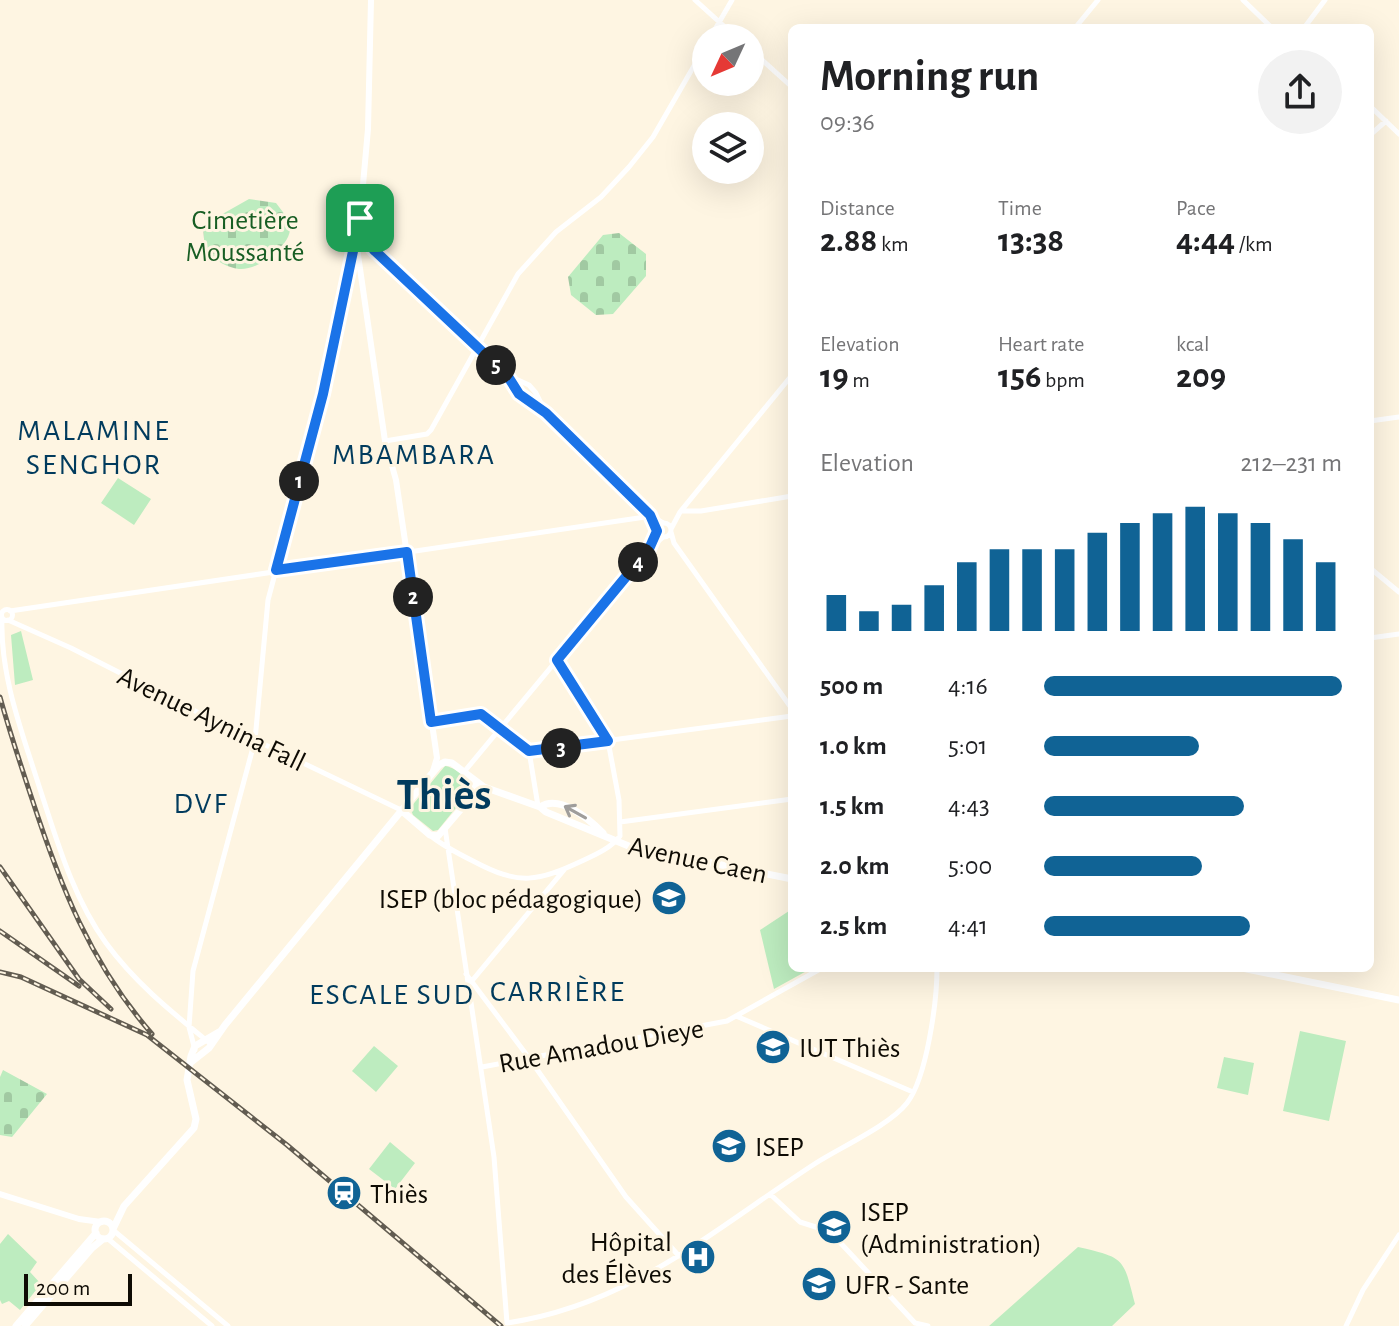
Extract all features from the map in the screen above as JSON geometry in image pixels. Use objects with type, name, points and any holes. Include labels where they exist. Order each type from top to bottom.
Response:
[{"type":"highway","points":[[190,1063],[202,1056],[209,1042],[431,775],[442,763],[456,765]]},
{"type":"highway","name":"Avenue Caen","points":[[456,765],[493,791],[539,807],[616,841],[788,878]]},
{"type":"highway","points":[[401,810],[430,835],[438,836],[471,798],[476,788],[472,779]]},
{"type":"highway","points":[[471,798],[493,791]]},
{"type":"highway","name":"Avenue Caen","points":[[539,807],[547,803],[568,807],[605,835]]},
{"type":"highway","points":[[1262,972],[1399,1000]]},
{"type":"highway","points":[[16,1326],[96,1232],[97,1225],[124,1206],[190,1132],[194,1115],[187,1080],[193,1048],[209,1042]]},
{"type":"highway","points":[[25,1326],[92,1248],[113,1230],[124,1206]]},
{"type":"highway","points":[[102,1221],[108,1222],[113,1230]]},
{"type":"highway","points":[[96,1232],[105,1239]]},
{"type":"main road","points":[[371,0],[372,67],[358,245],[385,441],[396,480],[437,758],[431,775]]},
{"type":"main road","points":[[435,744],[456,765]]},
{"type":"main road","points":[[0,1194],[79,1219],[102,1221]]},
{"type":"main road","points":[[79,1219],[96,1232]]},
{"type":"street","points":[[695,0],[720,22],[732,0]]},
{"type":"street","points":[[1078,24],[1098,0]]},
{"type":"street","points":[[1243,0],[1268,24]]},
{"type":"street","points":[[1307,24],[1325,0]]},
{"type":"street","points":[[764,62],[788,83]]},
{"type":"street","points":[[385,441],[427,434],[518,274],[556,232],[607,191],[653,137],[692,69]]},
{"type":"street","points":[[1374,110],[1399,134]]},
{"type":"street","points":[[1374,132],[1386,121]]},
{"type":"street","points":[[202,1056],[193,1048],[189,1027],[190,991],[255,740],[263,634],[276,570],[323,394],[358,245],[374,250],[507,375],[519,394],[546,413],[651,516],[664,523],[671,531],[674,543],[788,703]]},
{"type":"street","points":[[507,375],[529,385],[546,413]]},
{"type":"street","points":[[649,549],[656,530],[680,511],[788,380]]},
{"type":"street","points":[[1374,420],[1399,417]]},
{"type":"street","points":[[680,511],[701,511],[788,497]]},
{"type":"street","points":[[464,772],[649,549],[671,531],[680,511]]},
{"type":"street","points":[[651,516],[656,530],[674,543]]},
{"type":"street","points":[[209,1042],[151,995],[117,958],[91,921],[72,883],[10,692],[3,631],[7,616],[26,608],[651,516]]},
{"type":"street","points":[[1374,571],[1399,592]]},
{"type":"street","name":"Avenue Aynina Fall","points":[[7,616],[401,810]]},
{"type":"street","points":[[1374,637],[1399,634]]},
{"type":"street","points":[[430,835],[497,874],[518,880],[535,878],[567,867],[620,836],[619,800],[608,741],[557,660]]},
{"type":"street","points":[[431,722],[481,714],[501,727],[529,751],[539,807]]},
{"type":"street","points":[[529,751],[788,717]]},
{"type":"street","points":[[620,822],[788,800]]},
{"type":"street","points":[[445,828],[470,983],[499,1202],[507,1322],[553,1314],[588,1303],[655,1272],[770,1194],[895,1116],[913,1092],[931,1026],[937,972]]},
{"type":"street","points":[[470,983],[567,867]]},
{"type":"street","name":"Rue Amadou Dieye","points":[[482,1067],[720,1023],[815,972]]},
{"type":"street","points":[[470,983],[477,986],[626,1197],[679,1256]]},
{"type":"street","points":[[736,1016],[913,1092]]},
{"type":"street","points":[[770,1194],[800,1222],[835,1237],[915,1323],[928,1326]]},
{"type":"street","points":[[113,1230],[228,1326]]},
{"type":"street","points":[[1346,1326],[1363,1290],[1399,1235]]},
{"type":"street","points":[[105,1239],[212,1326]]},
{"type":"green space","name":"Cimetière Moussanté","points":[[249,199],[276,203],[287,219],[290,230],[284,244],[263,262],[246,269],[235,268],[205,253],[203,225]]},
{"type":"green space","points":[[619,233],[646,254],[646,276],[613,314],[596,315],[571,295],[568,277],[603,235]]},
{"type":"green space","points":[[118,478],[151,499],[134,525],[101,503]]},
{"type":"green space","points":[[21,631],[33,680],[15,685],[11,635]]},
{"type":"green space","points":[[445,766],[461,774],[472,788],[438,830],[433,831],[413,815],[410,808]]},
{"type":"green space","points":[[788,912],[788,972],[805,972],[774,989],[760,930]]},
{"type":"green space","points":[[1300,1031],[1346,1041],[1329,1121],[1283,1111]]},
{"type":"green space","points":[[374,1046],[398,1066],[376,1092],[352,1071]]},
{"type":"green space","points":[[1224,1057],[1254,1063],[1248,1095],[1217,1088]]},
{"type":"green space","points":[[3,1070],[47,1094],[12,1137],[0,1135],[0,1077]]},
{"type":"green space","points":[[390,1142],[415,1163],[395,1189],[369,1169]]},
{"type":"green space","points":[[8,1234],[37,1262],[30,1272],[41,1284],[20,1310],[9,1301],[2,1304],[0,1300],[0,1244]]},
{"type":"green space","points":[[1078,1247],[1114,1258],[1120,1262],[1128,1277],[1135,1304],[1112,1326],[989,1326]]},
{"type":"railway","points":[[0,697],[42,829],[79,922],[111,979],[152,1034]]},
{"type":"railway","points":[[0,867],[79,979],[111,1009]]},
{"type":"railway","points":[[0,931],[79,986]]},
{"type":"railway","points":[[0,972],[21,977],[147,1035],[287,1145],[501,1326]]},
{"type":"place","name":"ISEP (bloc pédagogique)","points":[[669,898]]},
{"type":"place","name":"IUT Thiès","points":[[773,1047]]},
{"type":"place","name":"ISEP","points":[[729,1146]]},
{"type":"place","name":"Thiès","points":[[344,1193]]},
{"type":"place","name":"ISEP (Administration)","points":[[834,1227]]},
{"type":"place","name":"Hôpital des Élèves","points":[[698,1257]]},
{"type":"place","name":"UFR - Sante","points":[[819,1284]]},
{"type":"district","name":"MALAMINE SENGHOR","points":[[94,447]]},
{"type":"district","name":"MBAMBARA","points":[[414,454]]},
{"type":"district","name":"Thiès","points":[[444,794]]},
{"type":"district","name":"DVF","points":[[201,803]]},
{"type":"district","name":"CARRIÈRE","points":[[558,991]]},
{"type":"district","name":"ESCALE SUD","points":[[392,994]]},
{"type":"route","points":[[360,218],[364,238],[374,250],[507,375],[519,394],[546,413],[625,490],[655,524],[656,534],[649,549],[557,660],[608,741],[529,751],[481,714],[431,722],[407,552],[276,570],[323,394],[360,218]]}]
